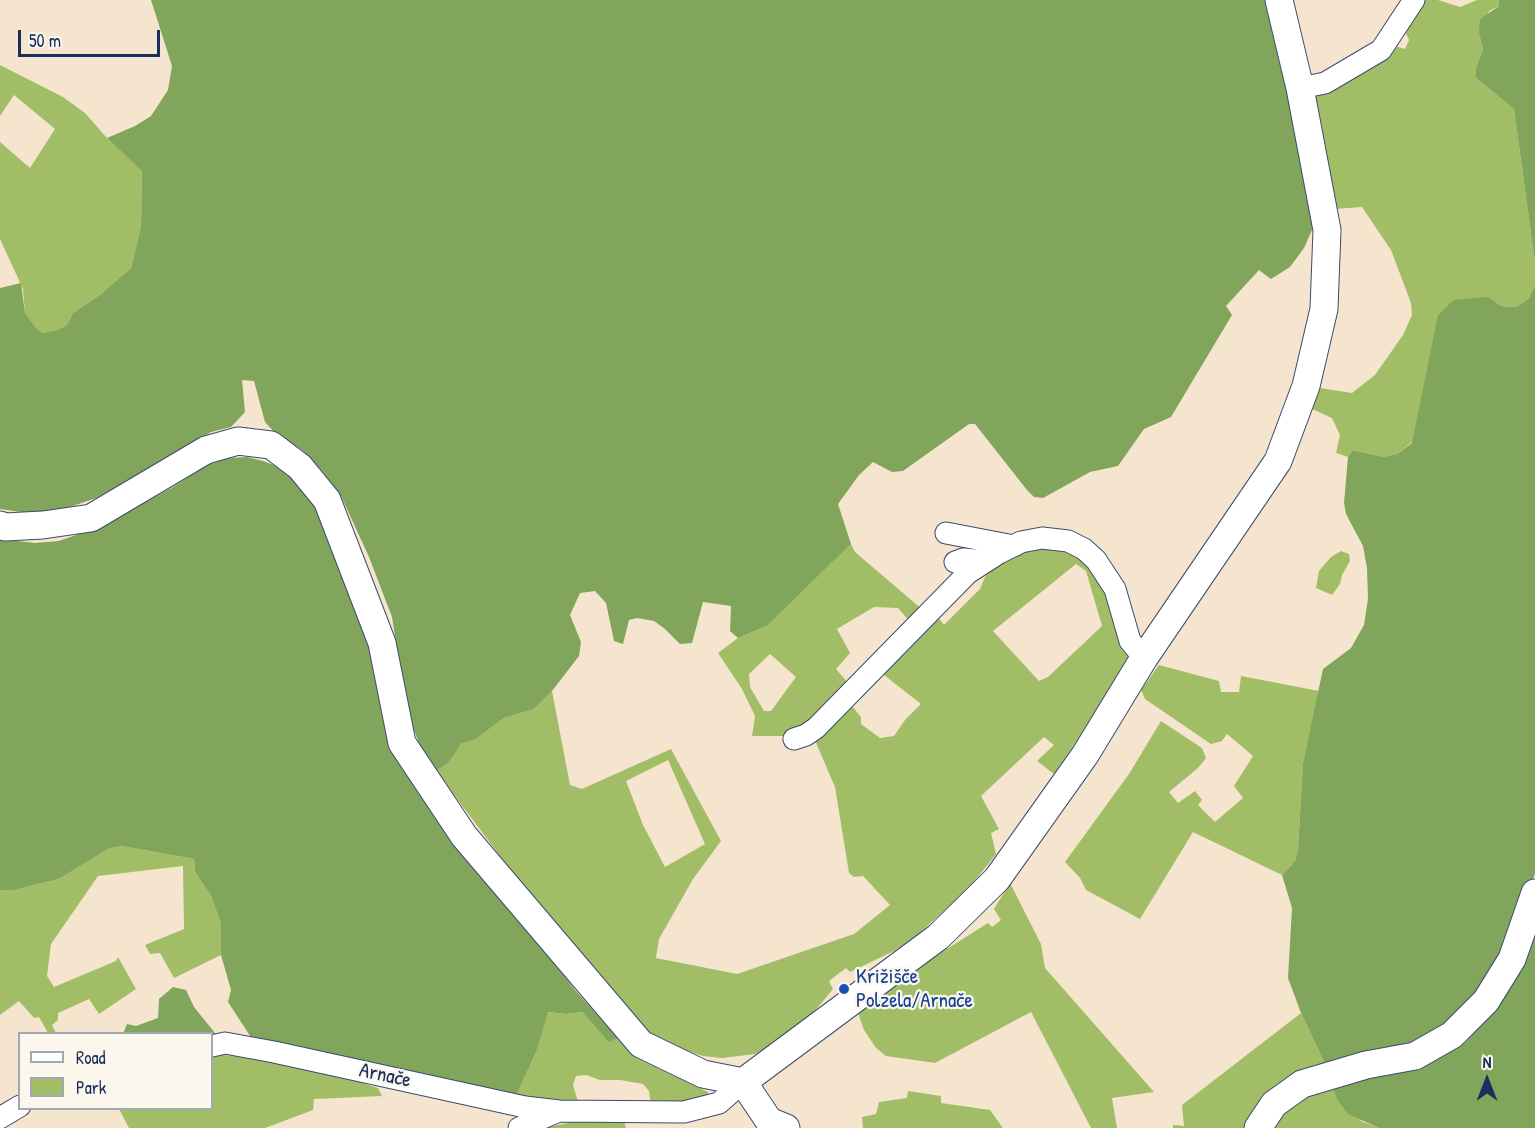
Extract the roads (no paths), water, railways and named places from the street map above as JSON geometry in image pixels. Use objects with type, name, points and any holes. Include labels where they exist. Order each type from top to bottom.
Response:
[{"type":"street","points":[[743,1082],[938,937],[997,879],[1085,755],[1144,658],[1278,461],[1306,386],[1324,309],[1327,230],[1300,88],[1279,0]]},
{"type":"street","points":[[1300,88],[1325,83],[1380,50],[1414,0]]},
{"type":"street","points":[[0,525],[5,527],[43,525],[90,518],[206,450],[238,441],[271,445],[300,467],[327,500],[382,643],[402,743],[464,836],[641,1044],[703,1074],[743,1082],[769,1121],[786,1128]]},
{"type":"street","points":[[946,533],[1014,546]]},
{"type":"street","points":[[794,739],[816,728],[955,584],[986,561],[1014,546],[1042,538],[1068,541],[1084,549],[1096,560],[1115,589],[1130,641],[1144,658]]},
{"type":"street","points":[[955,562],[963,559],[986,561]]},
{"type":"street","points":[[1258,1128],[1274,1104],[1302,1084],[1366,1065],[1416,1056],[1452,1035],[1486,1001],[1512,959],[1535,892]]},
{"type":"street","name":"Arnače","points":[[213,1046],[225,1043],[274,1052],[525,1107],[559,1111],[684,1112],[719,1103],[743,1082]]},
{"type":"street","points":[[0,1118],[18,1107]]},
{"type":"street","name":"Arnače","points":[[519,1128],[559,1111]]},
{"type":"place","name":"Križišče Polzela/Arnače","points":[[844,989]]}]
